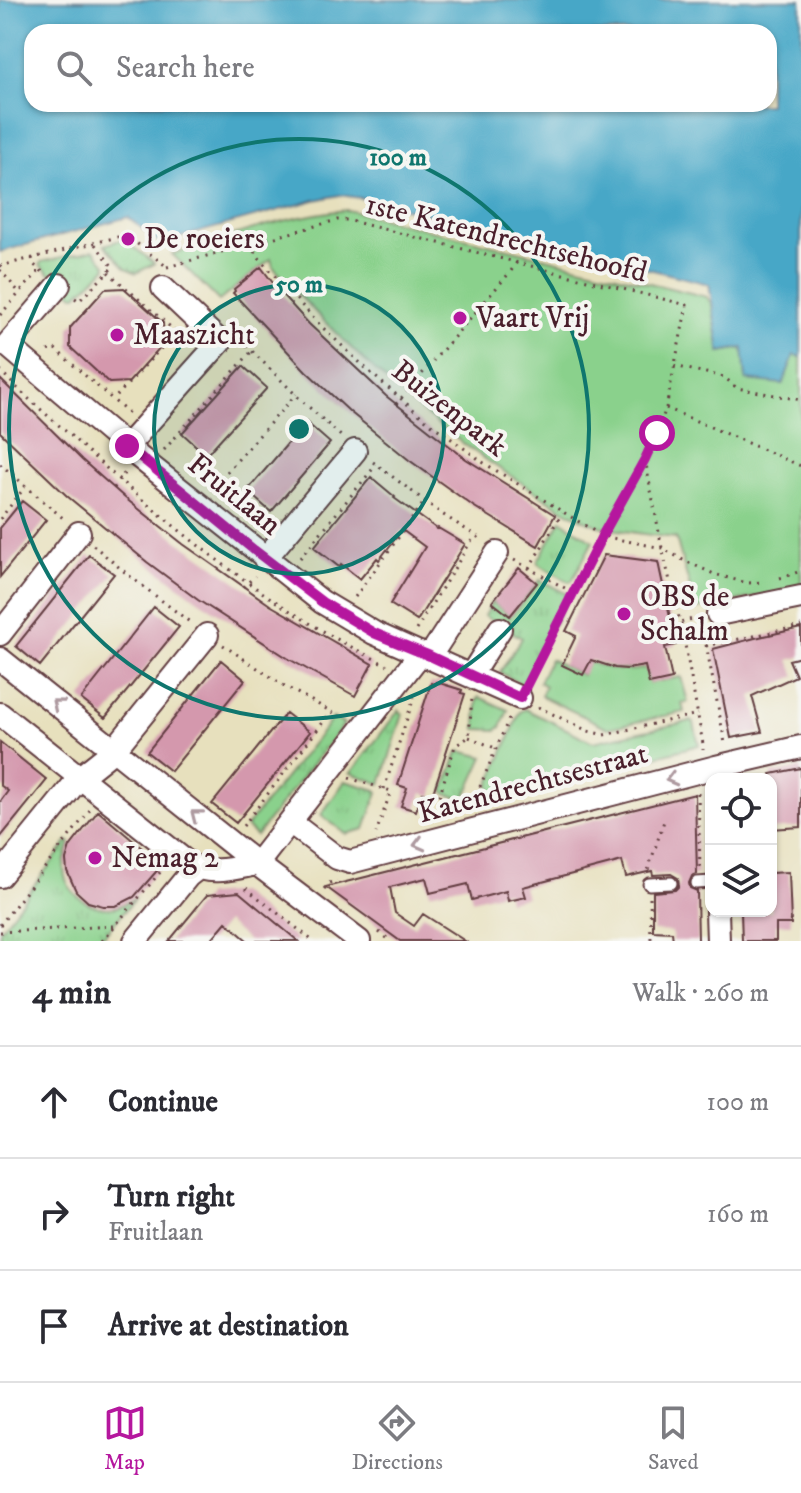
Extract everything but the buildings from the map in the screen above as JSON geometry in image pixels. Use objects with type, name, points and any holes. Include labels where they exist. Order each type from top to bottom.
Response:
[{"type":"street","points":[[127,446],[220,342],[165,277]]},
{"type":"street","name":"Fruitlaan","points":[[59,285],[7,345],[76,406],[322,602],[354,622],[426,654],[472,681],[520,698]]},
{"type":"street","points":[[265,559],[357,450]]},
{"type":"street","points":[[0,634],[79,533]]},
{"type":"street","points":[[0,714],[197,869],[220,871],[257,864],[426,654],[497,550]]},
{"type":"street","points":[[709,616],[801,597]]},
{"type":"street","points":[[472,681],[500,629]]},
{"type":"street","points":[[0,876],[80,777],[114,750],[207,635]]},
{"type":"street","points":[[0,659],[114,750],[234,836],[257,864],[359,941]]},
{"type":"street","name":"Katendrechtsestraat","points":[[290,822],[337,858],[350,862],[711,767],[801,747]]},
{"type":"street","points":[[220,871],[231,862],[234,836]]},
{"type":"street","points":[[135,941],[197,869]]},
{"type":"street","points":[[717,917],[718,941]]},
{"type":"lane","points":[[649,884],[671,883]]},
{"type":"path","name":"1ste Katendrechtsehoofd","points":[[165,277],[249,245],[337,220],[347,220],[687,305],[666,408],[645,459],[602,536],[520,698],[476,796],[475,813]]},
{"type":"path","points":[[20,293],[0,268],[126,235],[165,277]]},
{"type":"path","name":"Buizenpark","points":[[249,245],[321,326],[400,399],[484,463],[602,536],[662,548],[714,574],[747,583],[773,581],[801,571]]},
{"type":"path","points":[[396,404],[517,262]]},
{"type":"path","points":[[0,315],[40,270]]},
{"type":"path","points":[[108,272],[176,332],[114,399]]},
{"type":"path","points":[[241,340],[357,450],[497,550],[574,594]]},
{"type":"path","points":[[46,352],[54,348],[130,413],[125,419]]},
{"type":"path","points":[[163,452],[252,351]]},
{"type":"path","points":[[674,366],[724,377],[737,388],[801,400]]},
{"type":"path","name":"Fruitlaan","points":[[0,372],[119,481],[247,582],[348,647],[389,666]]},
{"type":"path","points":[[209,492],[296,394]]},
{"type":"path","points":[[666,408],[801,466]]},
{"type":"path","points":[[645,459],[703,744],[711,767]]},
{"type":"path","points":[[0,464],[127,574],[207,635],[286,687],[349,721]]},
{"type":"path","points":[[297,561],[376,464]]},
{"type":"path","points":[[114,488],[126,471]]},
{"type":"path","points":[[0,519],[26,486]]},
{"type":"path","points":[[355,597],[425,501]]},
{"type":"path","points":[[529,568],[562,512]]},
{"type":"path","points":[[416,630],[475,535]]},
{"type":"path","points":[[680,622],[709,616],[706,646],[711,767],[703,883]]},
{"type":"path","points":[[706,646],[801,626]]},
{"type":"path","points":[[469,737],[472,681]]},
{"type":"path","name":"Katendrechtsestraat","points":[[384,789],[415,694]]},
{"type":"path","points":[[520,698],[588,731],[604,735],[698,714]]},
{"type":"path","points":[[234,836],[331,712]]},
{"type":"path","points":[[469,737],[496,748]]},
{"type":"path","points":[[451,819],[438,800],[455,746],[469,737]]},
{"type":"path","name":"Katendrechtsestraat","points":[[345,777],[391,791],[375,836]]},
{"type":"path","points":[[0,925],[90,811]]},
{"type":"path","points":[[102,941],[166,867]]},
{"type":"path","points":[[244,886],[313,941]]},
{"type":"path","points":[[0,932],[114,926]]},
{"type":"green space","points":[[347,210],[707,297],[712,305],[720,352],[744,348],[774,383],[783,384],[794,354],[801,357],[801,588],[696,609],[676,538],[615,530],[587,521],[487,460],[390,384],[330,327],[273,267],[271,259],[219,301],[172,254],[281,222]]},
{"type":"green space","points":[[123,239],[154,264],[136,273],[126,268],[105,245]]},
{"type":"green space","points":[[93,250],[106,268],[77,295],[40,265],[41,262]]},
{"type":"green space","points":[[561,520],[593,541],[569,582],[538,564]]},
{"type":"green space","points":[[540,580],[569,595],[522,685],[500,672],[522,638],[484,616],[492,602],[510,616]]},
{"type":"green space","points":[[550,659],[582,675],[589,662],[617,670],[646,668],[649,683],[681,677],[688,702],[682,703],[684,712],[608,728],[541,696],[545,686],[539,682]]},
{"type":"green space","points":[[479,697],[508,710],[497,730],[476,729]]},
{"type":"green space","points":[[525,709],[593,742],[691,721],[699,745],[501,797],[489,786],[520,712]]},
{"type":"green space","points":[[399,710],[403,714],[381,784],[351,773]]},
{"type":"green space","points":[[333,718],[344,724],[256,836],[246,827]]},
{"type":"green space","points":[[460,751],[484,757],[463,799],[446,794],[444,790]]},
{"type":"green space","points":[[345,781],[378,792],[365,829],[346,834],[321,815]]},
{"type":"green space","points":[[68,841],[65,876],[74,893],[89,904],[108,908],[135,899],[99,941],[0,941],[0,930]]},
{"type":"water","points":[[0,0],[801,0],[801,357],[794,355],[783,384],[746,380],[743,348],[720,352],[709,284],[367,199],[340,195],[160,243],[128,217],[0,252]]},
{"type":"place","name":"De roeiers","points":[[128,239]]},
{"type":"place","name":"Vaart Vrij","points":[[460,318]]},
{"type":"place","name":"Maaszicht","points":[[117,335]]},
{"type":"place","name":"OBS de Schalm","points":[[624,614]]},
{"type":"place","name":"Nemag 2","points":[[95,858]]},
{"type":"route","points":[[127,446],[322,602],[374,633],[520,698],[657,433]]}]
